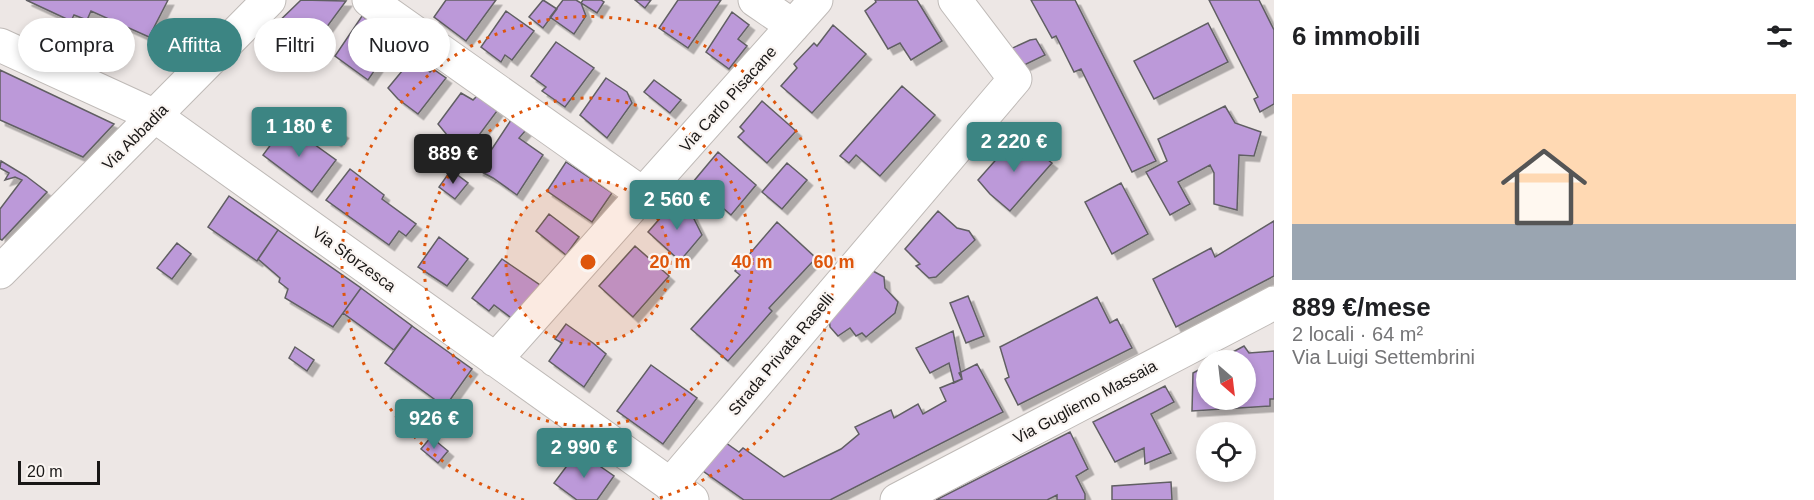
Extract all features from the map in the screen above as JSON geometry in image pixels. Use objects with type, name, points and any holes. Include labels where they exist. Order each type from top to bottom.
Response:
[{"type":"street","name":"Via Abbadia","points":[[5,260],[155,116],[269,0]]},
{"type":"street","points":[[369,0],[643,194]]},
{"type":"street","points":[[755,0],[793,26]]},
{"type":"street","name":"Via Carlo Pisacane","points":[[495,360],[816,0]]},
{"type":"street","name":"Strada Privata Raselli","points":[[681,492],[1015,79],[955,0]]},
{"type":"street","name":"Via Sforzesca","points":[[0,45],[155,116],[681,492]]},
{"type":"street","name":"Via Gugliemo Massaia","points":[[897,500],[1274,303]]},
{"type":"building","points":[[26,0],[168,0],[159,18],[147,18],[147,36],[135,31],[135,18],[107,18],[91,11],[88,18],[74,15],[72,18],[65,18]]},
{"type":"building","points":[[301,0],[346,1],[333,18],[282,18]]},
{"type":"building","points":[[446,0],[496,0],[466,41],[450,29],[450,18],[434,17]]},
{"type":"building","points":[[543,0],[557,9],[543,28],[529,17]]},
{"type":"building","points":[[563,0],[576,0],[581,3],[586,16],[574,34],[550,17]]},
{"type":"building","points":[[583,0],[604,2],[597,13],[581,3]]},
{"type":"building","points":[[635,0],[651,0],[645,8]]},
{"type":"building","points":[[678,0],[721,0],[688,48],[659,28]]},
{"type":"building","points":[[875,0],[917,0],[942,41],[911,60],[900,43],[888,49],[865,11],[876,2]]},
{"type":"building","points":[[1031,0],[1075,0],[1156,161],[1132,172],[1081,69],[1074,72],[1056,36],[1052,38]]},
{"type":"building","points":[[1209,0],[1259,0],[1274,30],[1274,104],[1260,112],[1254,99],[1258,97]]},
{"type":"building","points":[[506,11],[534,31],[512,60],[505,55],[501,62],[481,47]]},
{"type":"building","points":[[732,12],[749,25],[738,39],[747,46],[729,69],[706,52]]},
{"type":"building","points":[[1208,23],[1228,62],[1154,99],[1134,61]]},
{"type":"building","points":[[833,25],[866,54],[812,113],[781,86],[797,68],[794,64],[814,43],[817,46]]},
{"type":"building","points":[[348,37],[348,65],[336,55]]},
{"type":"building","points":[[1036,39],[1045,55],[1016,69],[1006,51]]},
{"type":"building","points":[[556,42],[594,68],[565,107],[542,91],[546,87],[531,76]]},
{"type":"building","points":[[0,70],[114,124],[83,157],[0,120]]},
{"type":"building","points":[[357,72],[373,72],[368,80]]},
{"type":"building","points":[[401,72],[437,72],[446,78],[418,114],[388,88]]},
{"type":"building","points":[[606,78],[627,92],[632,103],[607,138],[580,115]]},
{"type":"building","points":[[654,80],[681,100],[670,113],[644,92]]},
{"type":"building","points":[[902,86],[935,115],[880,176],[856,155],[849,163],[840,156]]},
{"type":"building","points":[[461,93],[473,100],[477,96],[497,111],[468,150],[447,135],[438,124]]},
{"type":"building","points":[[762,101],[796,131],[767,163],[738,137],[744,131],[740,127]]},
{"type":"building","points":[[1225,106],[1235,123],[1261,132],[1254,156],[1239,155],[1237,210],[1214,204],[1214,173],[1210,165],[1178,182],[1190,204],[1170,215],[1146,172],[1167,161],[1158,139]]},
{"type":"building","points":[[511,120],[526,130],[519,138],[543,155],[517,195],[478,170]]},
{"type":"building","points":[[326,122],[343,133],[336,141],[319,130]]},
{"type":"building","points":[[286,124],[336,160],[312,192],[263,155]]},
{"type":"building","points":[[1017,136],[1052,163],[1010,211],[978,180]]},
{"type":"building","points":[[718,152],[756,185],[731,215],[693,182]]},
{"type":"building","points":[[1,161],[47,192],[2,240],[0,239],[0,209],[22,180],[15,177],[5,180],[9,173],[0,168]]},
{"type":"building","points":[[566,162],[612,193],[592,222],[547,191]]},
{"type":"building","points":[[787,163],[807,180],[782,209],[762,192]]},
{"type":"building","points":[[350,169],[384,195],[382,199],[416,224],[406,236],[399,231],[389,245],[326,200]]},
{"type":"building","points":[[451,170],[468,183],[455,199],[439,187]]},
{"type":"building","points":[[1121,183],[1148,234],[1112,254],[1085,202]]},
{"type":"building","points":[[229,196],[278,230],[257,261],[208,227]]},
{"type":"building","points":[[676,200],[691,213],[702,235],[680,261],[648,232]]},
{"type":"building","points":[[938,211],[957,228],[969,231],[975,240],[936,277],[929,278],[916,266],[920,264],[905,249]]},
{"type":"building","points":[[549,214],[579,237],[566,255],[536,231]]},
{"type":"building","points":[[1274,221],[1274,276],[1176,327],[1153,279],[1211,248],[1215,257]]},
{"type":"building","points":[[777,222],[816,258],[769,308],[772,311],[728,361],[691,329],[740,275],[735,271]]},
{"type":"building","points":[[278,230],[361,288],[333,327],[285,298],[288,289],[279,282],[280,278],[258,259]]},
{"type":"building","points":[[439,237],[468,259],[447,286],[418,267]]},
{"type":"building","points":[[177,243],[191,254],[172,279],[157,268]]},
{"type":"building","points":[[635,246],[669,276],[633,317],[599,286]]},
{"type":"building","points":[[502,259],[540,285],[514,320],[494,305],[489,311],[472,298]]},
{"type":"building","points":[[873,271],[884,277],[885,288],[898,302],[895,313],[866,337],[862,333],[856,336],[850,328],[838,336],[830,327],[829,316]]},
{"type":"building","points":[[361,288],[412,326],[394,350],[343,313]]},
{"type":"building","points":[[968,296],[984,336],[966,343],[950,303]]},
{"type":"building","points":[[1097,297],[1110,323],[1117,319],[1132,348],[1018,405],[1005,379],[1009,377],[1000,347]]},
{"type":"building","points":[[566,324],[606,354],[584,387],[549,361],[562,343],[555,339]]},
{"type":"building","points":[[412,326],[472,369],[445,407],[385,363]]},
{"type":"building","points":[[953,331],[962,379],[954,383],[949,363],[930,373],[916,348]]},
{"type":"building","points":[[295,347],[314,360],[307,371],[289,358]]},
{"type":"building","points":[[1274,351],[1274,399],[1270,399],[1270,406],[1256,407],[1256,352]]},
{"type":"building","points":[[977,364],[1003,412],[830,500],[744,500],[703,471],[726,443],[739,452],[743,448],[784,477],[841,449],[859,434],[855,427],[891,410],[894,418],[918,404],[923,414],[946,401],[940,388],[962,379],[959,373]]},
{"type":"building","points":[[651,365],[697,398],[663,444],[617,411]]},
{"type":"building","points":[[1196,371],[1196,410],[1208,410],[1192,411],[1193,373]]},
{"type":"building","points":[[1165,386],[1174,402],[1151,414],[1171,453],[1145,464],[1144,448],[1115,462],[1093,422]]},
{"type":"building","points":[[1070,432],[1088,469],[1076,476],[1085,494],[1085,500],[1057,500],[1057,495],[1047,500],[936,500]]},
{"type":"building","points":[[431,437],[448,451],[438,463],[421,449]]},
{"type":"building","points":[[578,451],[614,476],[597,500],[577,500],[554,483]]},
{"type":"building","points":[[1171,482],[1172,500],[1112,500],[1112,486]]}]
